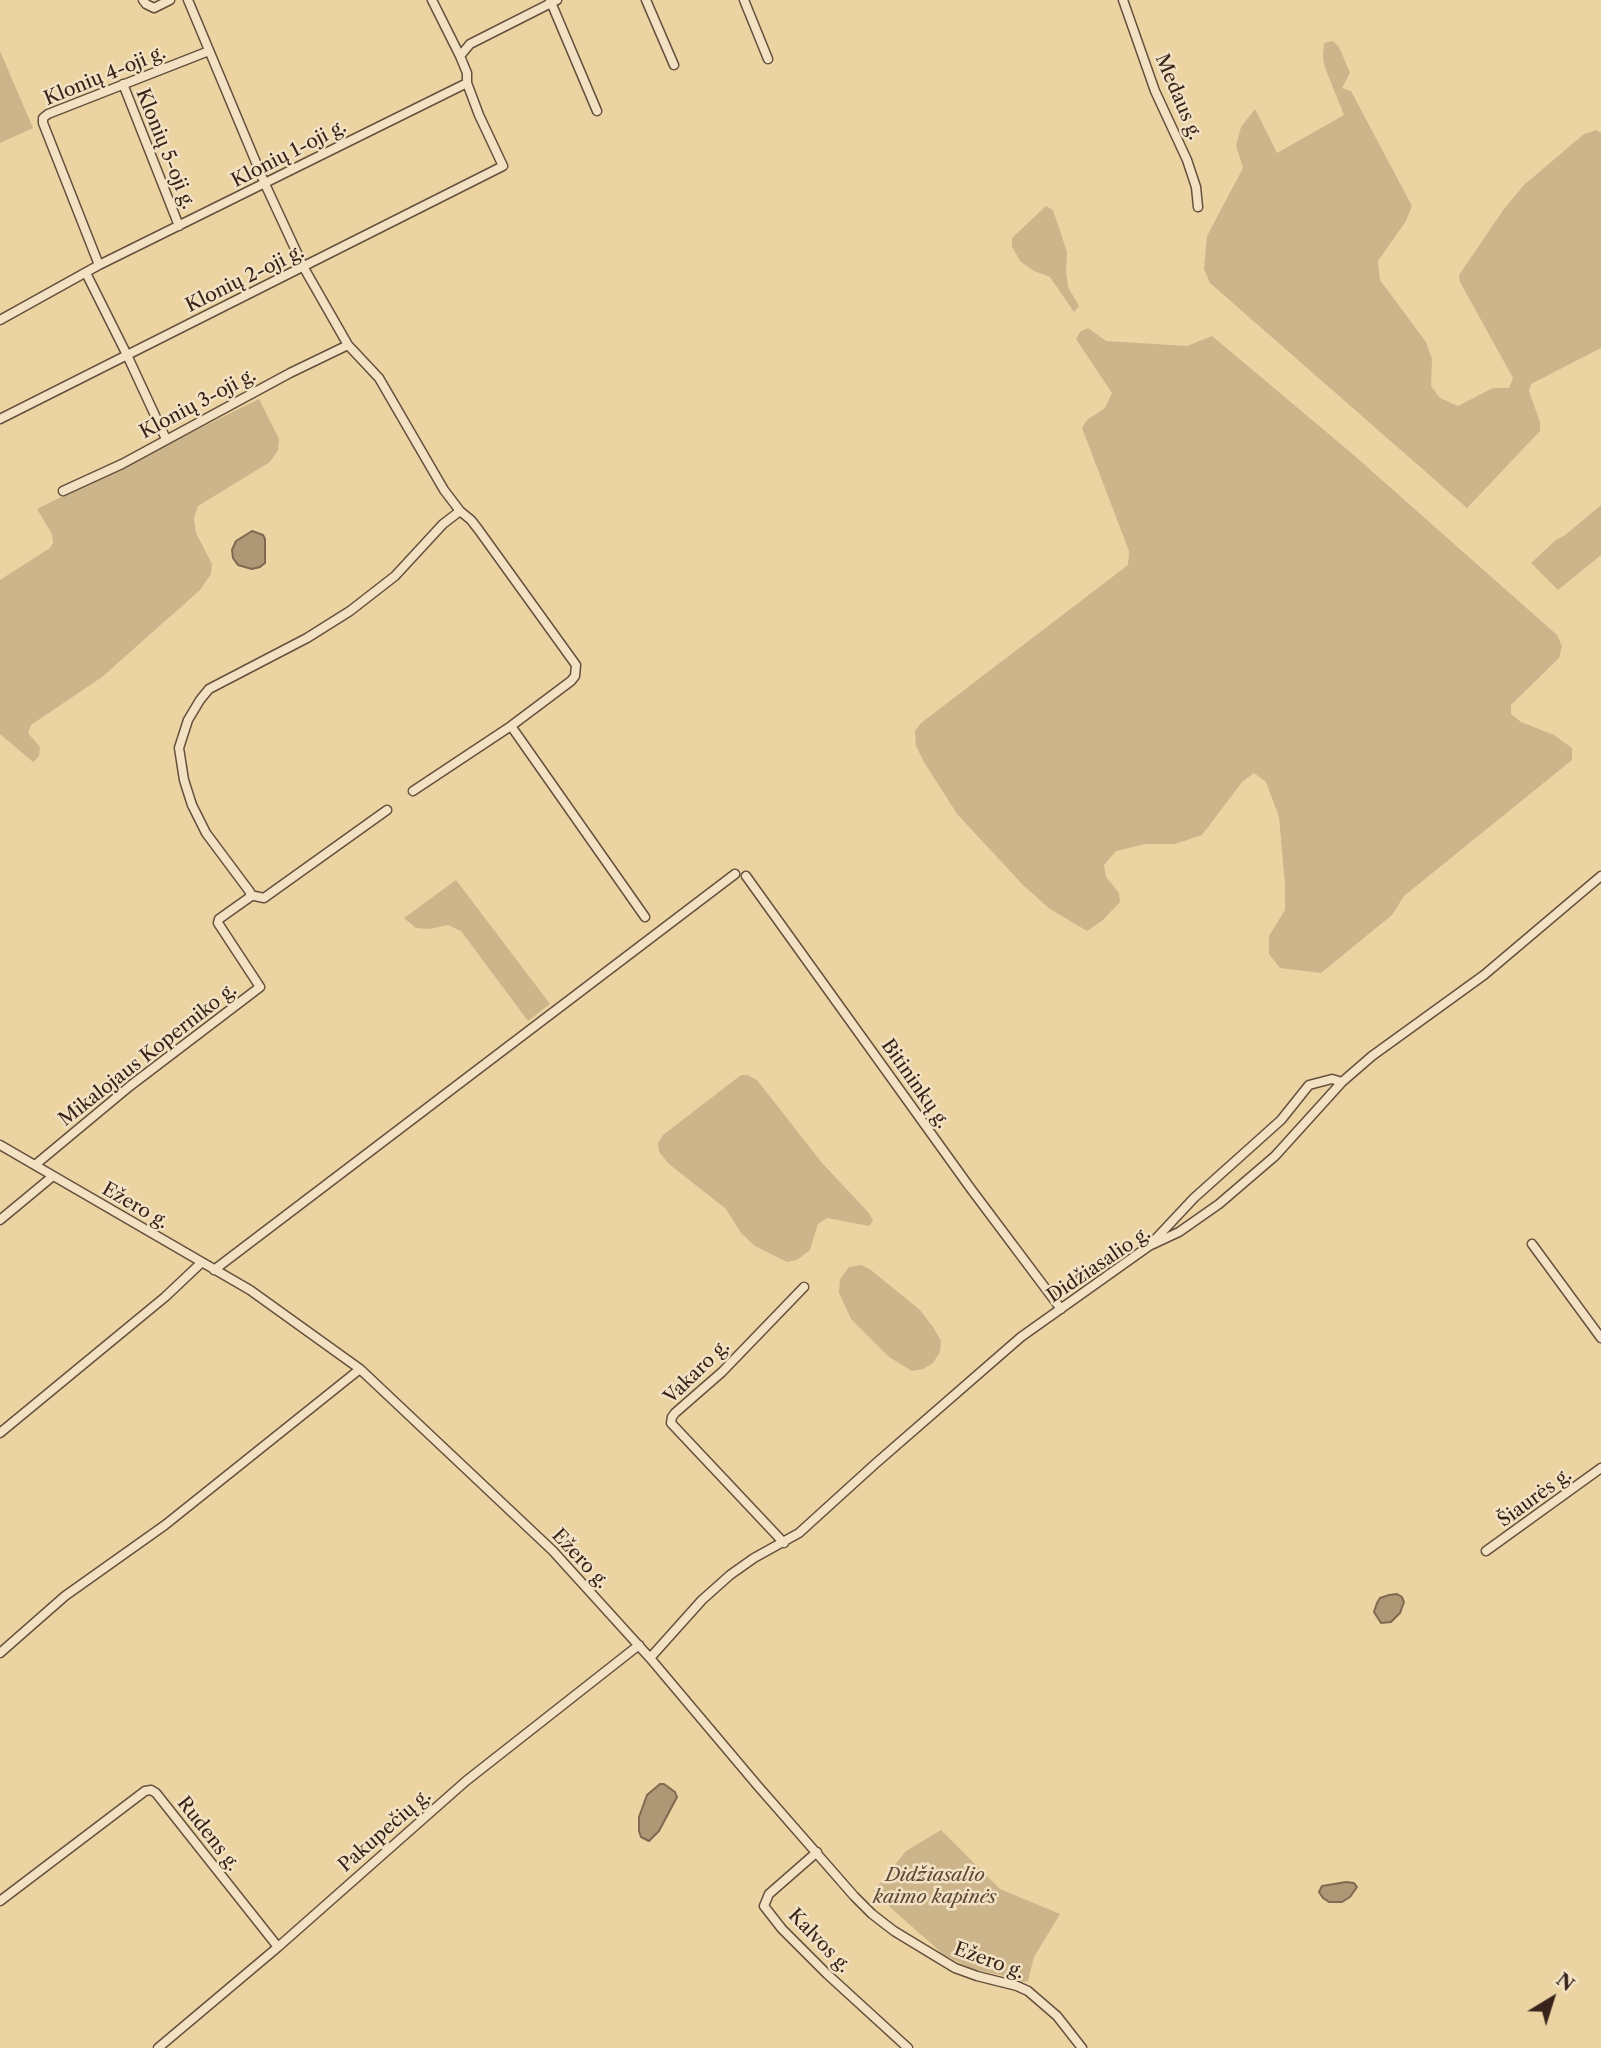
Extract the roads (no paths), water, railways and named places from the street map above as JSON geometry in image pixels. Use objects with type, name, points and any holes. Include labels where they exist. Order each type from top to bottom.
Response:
[{"type":"street","points":[[143,0],[154,8],[170,0]]},
{"type":"street","points":[[188,0],[265,184],[304,268],[348,345],[379,378],[444,490],[460,512],[478,529],[576,665],[575,676],[571,681],[511,726],[413,790]]},
{"type":"street","points":[[432,0],[460,56],[467,73],[467,83]]},
{"type":"street","points":[[646,0],[674,65]]},
{"type":"street","points":[[744,0],[768,59]]},
{"type":"street","name":"Medaus g.","points":[[1123,0],[1155,91],[1187,160],[1196,187],[1198,207]]},
{"type":"street","points":[[460,56],[470,44],[485,35],[553,1],[597,111]]},
{"type":"street","name":"Klonių 4-oji g.","points":[[99,265],[43,118],[209,51]]},
{"type":"street","name":"Klonių 1-oji g.","points":[[0,320],[99,265],[467,83]]},
{"type":"street","name":"Klonių 2-oji g.","points":[[0,419],[503,166],[479,116],[467,83]]},
{"type":"street","name":"Klonių 5-oji g.","points":[[122,84],[179,226]]},
{"type":"street","points":[[86,274],[166,439]]},
{"type":"street","name":"Klonių 3-oji g.","points":[[62,491],[122,464],[348,345]]},
{"type":"street","points":[[387,810],[264,898],[250,895],[206,833],[192,805],[184,780],[179,748],[188,720],[209,690],[295,645],[350,611],[395,576],[443,524],[460,512]]},
{"type":"street","points":[[511,726],[645,917]]},
{"type":"street","points":[[214,1270],[735,874]]},
{"type":"street","name":"Bitininkų g.","points":[[746,876],[971,1189],[1061,1309]]},
{"type":"street","name":"Didžiasalio g.","points":[[650,1658],[702,1600],[730,1575],[799,1533],[1021,1337],[1149,1246],[1179,1232],[1219,1204],[1293,1139],[1342,1082],[1372,1056],[1484,975],[1601,876]]},
{"type":"street","name":"Mikalojaus Koperniko g.","points":[[35,1165],[130,1086],[260,987],[218,923],[219,919],[250,895]]},
{"type":"street","points":[[1149,1246],[1194,1198],[1281,1120],[1309,1084],[1332,1079],[1342,1082]]},
{"type":"street","name":"Ežero g.","points":[[0,1145],[250,1290],[360,1369],[553,1551],[639,1645],[854,1896],[894,1931],[955,1968],[1028,1991],[1057,2015],[1082,2048]]},
{"type":"street","points":[[0,1220],[53,1176]]},
{"type":"street","points":[[1532,1244],[1601,1338]]},
{"type":"street","points":[[0,1433],[165,1297],[201,1262]]},
{"type":"street","name":"Vakaro g.","points":[[783,1543],[671,1423],[675,1413],[722,1372],[804,1287]]},
{"type":"street","points":[[0,1653],[65,1596],[165,1525],[360,1369]]},
{"type":"street","name":"Šiaurės g.","points":[[1486,1551],[1601,1468]]},
{"type":"street","name":"Pakupečių g.","points":[[163,2047],[466,1782],[639,1645]]},
{"type":"street","name":"Rudens g.","points":[[0,1900],[145,1791],[151,1790],[278,1947]]},
{"type":"street","name":"Kalvos g.","points":[[817,1853],[769,1894],[764,1906],[782,1929],[827,1974],[908,2048]]},
{"type":"park label","name":"Didžiasalio kaimo kapinės","points":[[935,1887]]}]
